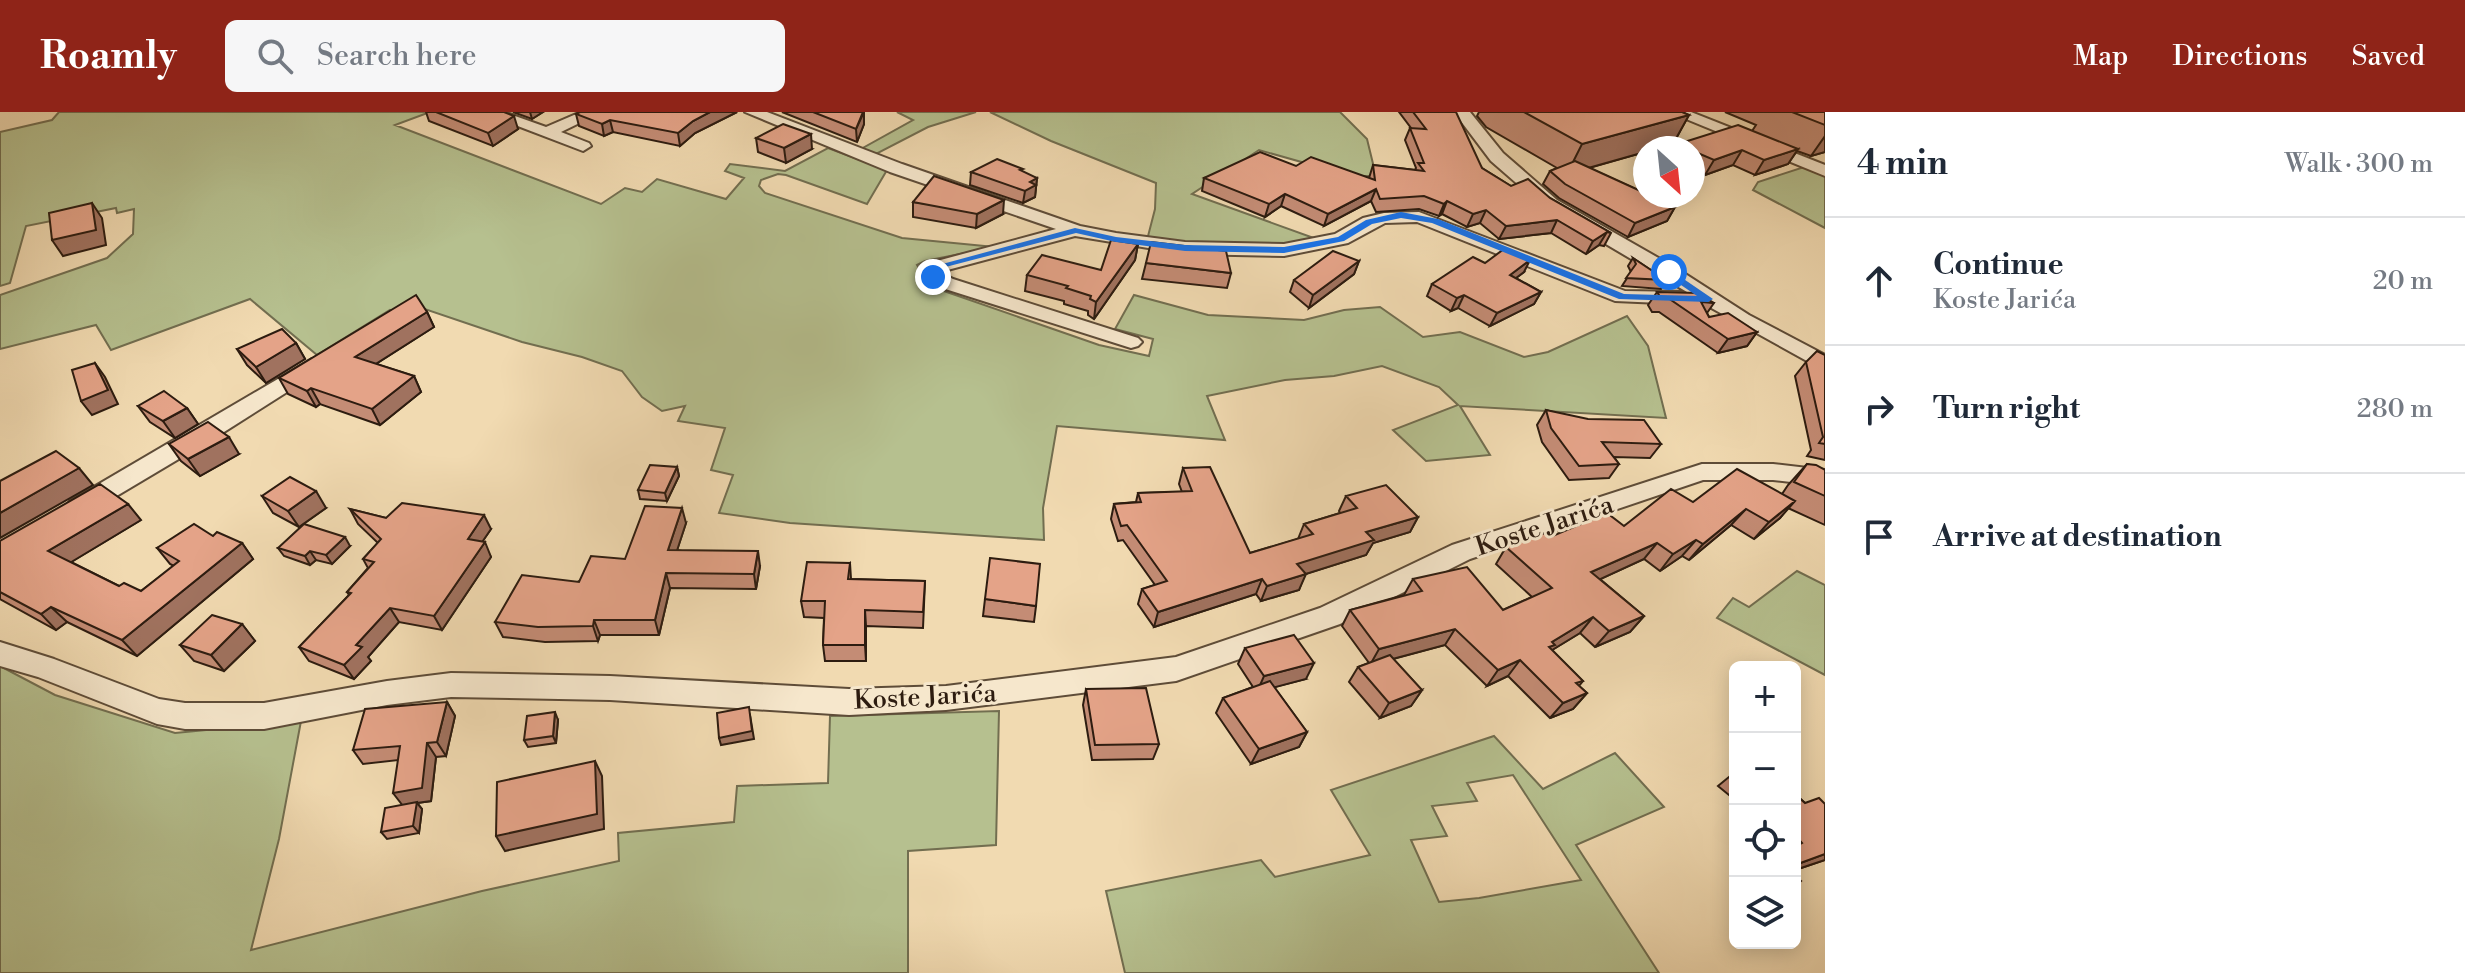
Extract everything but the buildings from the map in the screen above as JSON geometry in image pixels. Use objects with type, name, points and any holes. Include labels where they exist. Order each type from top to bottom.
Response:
[{"type":"street","points":[[489,112],[583,146]]},
{"type":"street","points":[[548,132],[594,112]]},
{"type":"street","points":[[753,112],[896,168],[1075,230],[1116,239],[1185,248],[1284,250],[1341,239],[1369,222],[1384,218],[1419,217],[1622,297],[1708,299]]},
{"type":"street","points":[[1462,112],[1497,157],[1551,204],[1669,272],[1708,299],[1825,364]]},
{"type":"street","points":[[1677,112],[1825,171]]},
{"type":"street","points":[[1075,230],[929,269],[933,277],[946,283],[1131,342]]},
{"type":"street","points":[[53,522],[216,427],[336,351]]},
{"type":"street","name":"Koste Jarića","points":[[0,654],[44,667],[157,711],[185,716],[264,716],[387,693],[451,685],[610,688],[849,702],[946,698],[1176,669],[1330,616],[1461,552],[1702,472],[1724,469],[1825,478]]},
{"type":"green space","points":[[59,112],[430,112],[395,125],[601,204],[625,188],[642,192],[657,179],[726,199],[744,178],[725,171],[730,164],[785,171],[828,148],[887,170],[867,204],[786,175],[778,174],[761,180],[759,186],[765,193],[902,238],[995,247],[917,265],[925,278],[944,291],[1099,345],[1149,356],[1153,339],[1115,329],[1134,295],[1208,315],[1304,320],[1344,310],[1380,307],[1423,337],[1460,332],[1524,357],[1548,352],[1627,316],[1648,346],[1666,418],[1460,406],[1490,455],[1426,461],[1393,430],[1458,405],[1439,387],[1382,366],[1334,376],[1285,380],[1207,396],[1225,440],[1057,426],[1043,508],[1044,540],[790,523],[719,513],[733,475],[711,470],[725,428],[678,421],[685,406],[662,411],[642,397],[622,371],[522,342],[416,306],[401,315],[390,310],[317,355],[250,299],[111,350],[96,325],[0,349],[0,295],[107,258],[133,234],[134,209],[117,213],[116,208],[26,226],[10,283],[0,286],[0,132],[52,120]]},
{"type":"green space","points":[[897,112],[976,112],[928,127],[876,154],[861,149],[913,120]]},
{"type":"green space","points":[[990,112],[1340,112],[1367,139],[1376,176],[1351,176],[1259,150],[1192,194],[1322,241],[1234,245],[1147,240],[1155,209],[1156,183],[1051,141]]},
{"type":"green space","points":[[1804,167],[1825,176],[1825,228],[1753,190],[1758,182]]},
{"type":"green space","points":[[1797,571],[1825,585],[1825,675],[1717,618],[1733,598],[1749,607]]},
{"type":"green space","points":[[0,666],[55,695],[175,733],[301,721],[279,839],[251,950],[482,891],[619,861],[618,833],[734,822],[737,786],[828,783],[830,716],[999,711],[996,845],[908,851],[908,973],[0,973]]},
{"type":"green space","points":[[1494,736],[1543,789],[1615,753],[1664,807],[1576,845],[1659,973],[1125,973],[1106,891],[1261,860],[1275,877],[1370,855],[1331,790]],"holes":[[[1513,775],[1581,880],[1439,902],[1411,840],[1447,836],[1432,806],[1477,801],[1467,783]]]},
{"type":"route","points":[[933,277],[929,269],[1075,230],[1185,248],[1284,250],[1313,247],[1341,239],[1369,222],[1401,215],[1435,221],[1622,297],[1687,301],[1708,299],[1669,272]]}]
